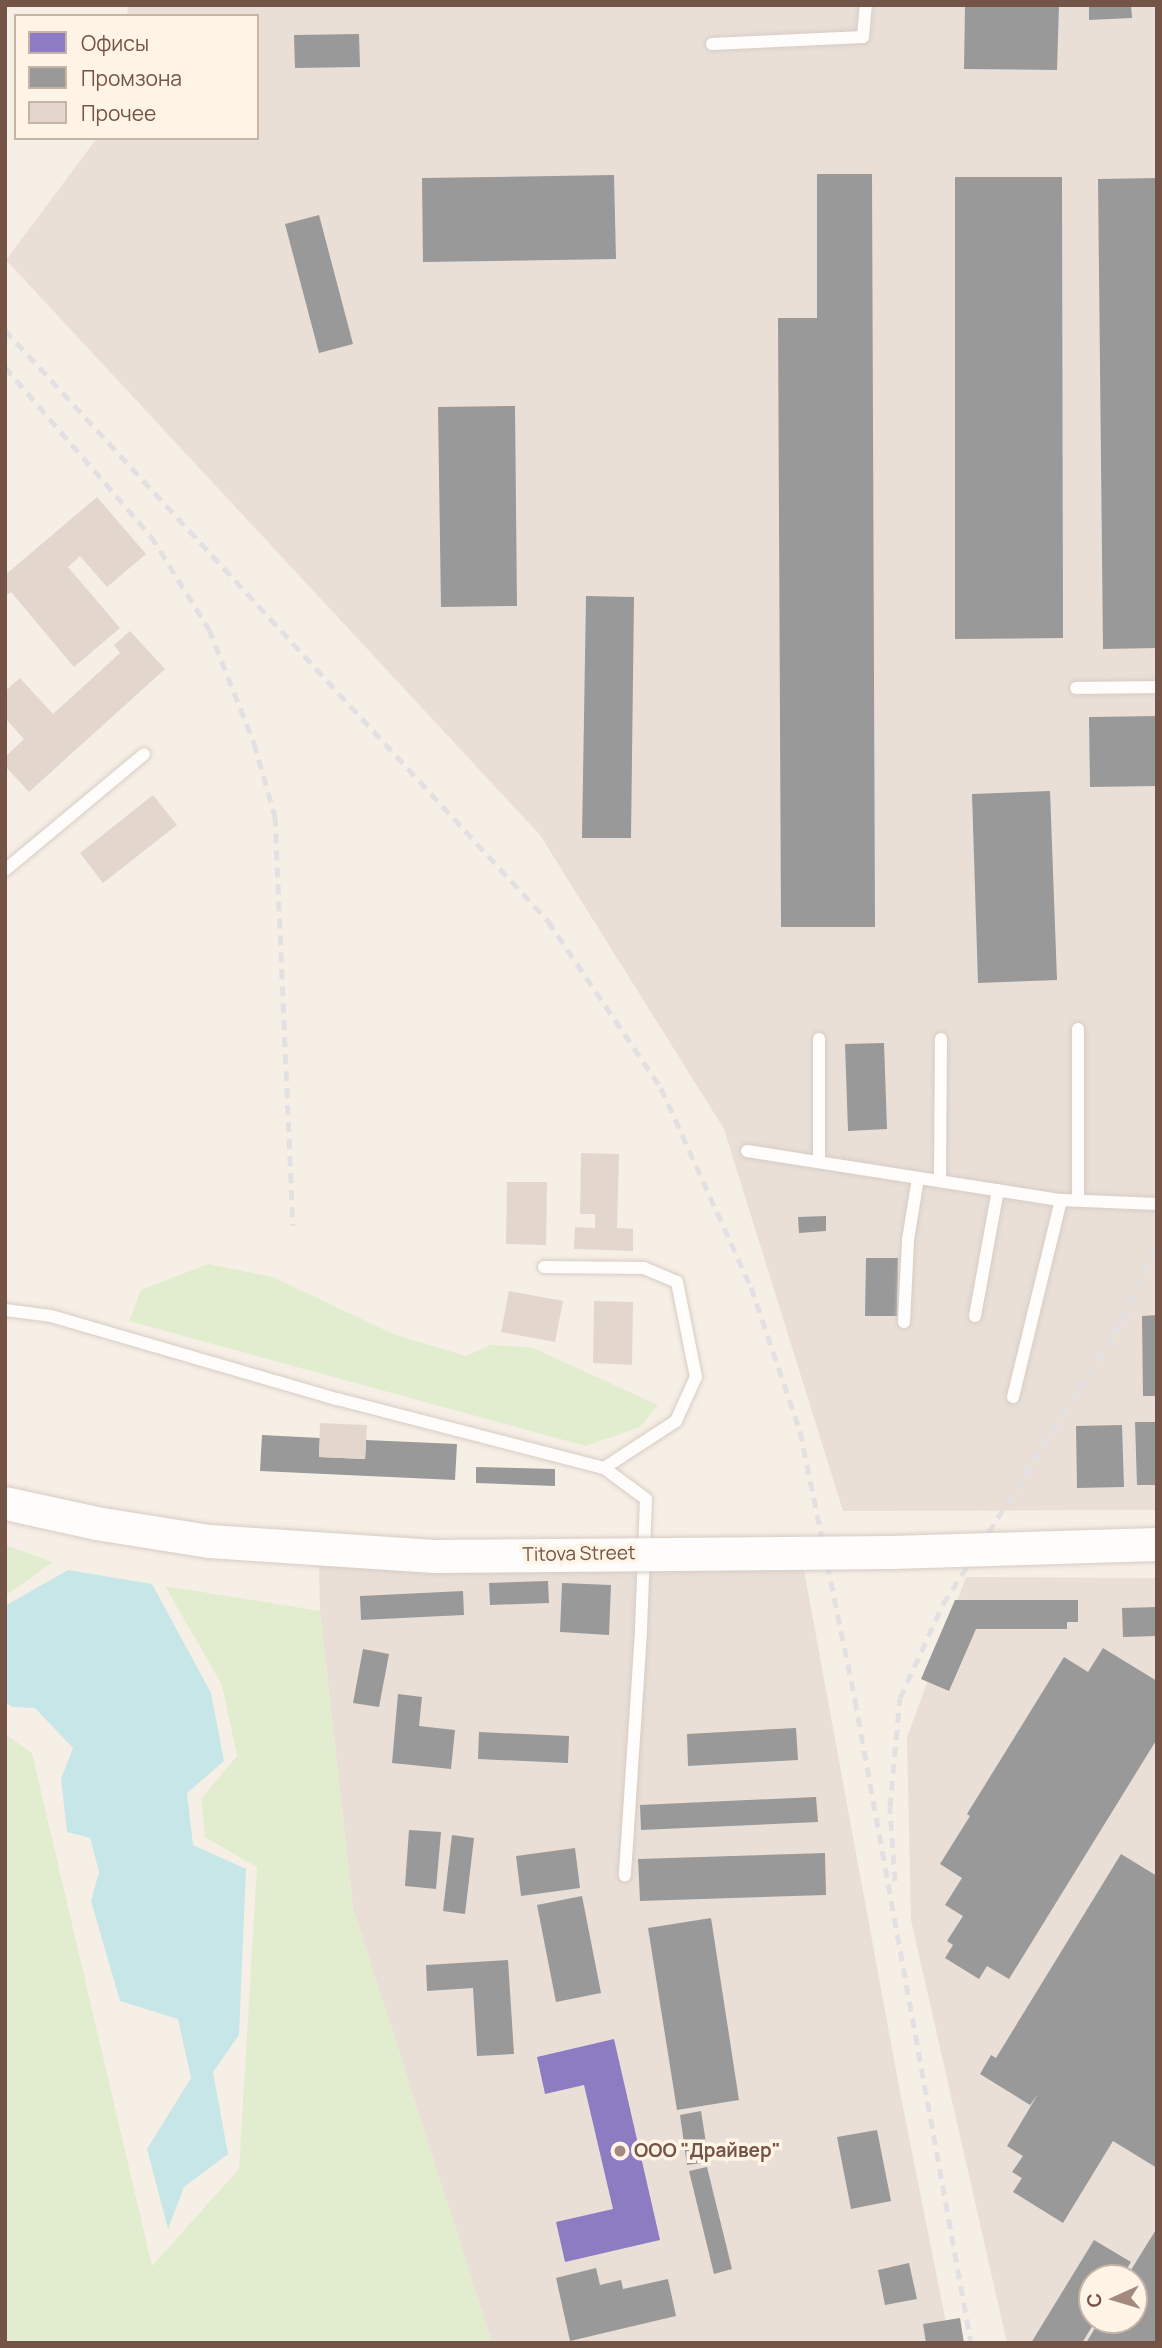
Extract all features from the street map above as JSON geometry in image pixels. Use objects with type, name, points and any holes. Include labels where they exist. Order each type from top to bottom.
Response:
[{"type":"main road","name":"Titova Street","points":[[5,1503],[96,1523],[209,1541],[434,1556],[904,1551],[1157,1544]]},
{"type":"lane","points":[[712,44],[863,37],[866,5]]},
{"type":"lane","points":[[1076,688],[1157,687]]},
{"type":"lane","points":[[5,870],[144,754]]},
{"type":"lane","points":[[1078,1028],[1078,1200]]},
{"type":"lane","points":[[819,1039],[820,1162]]},
{"type":"lane","points":[[940,1181],[941,1039]]},
{"type":"lane","points":[[747,1151],[1061,1199],[1157,1204]]},
{"type":"lane","points":[[904,1322],[908,1240],[918,1178]]},
{"type":"lane","points":[[975,1315],[998,1190]]},
{"type":"lane","points":[[1013,1397],[1061,1199]]},
{"type":"lane","points":[[544,1266],[644,1268],[677,1282],[696,1377],[677,1421],[604,1468]]},
{"type":"lane","points":[[5,1310],[51,1317],[337,1399],[604,1468],[646,1499],[641,1632],[625,1875]]},
{"type":"shaded area","points":[[128,5],[1157,5],[1157,1510],[843,1511],[724,1129],[540,835],[6,260],[96,140],[259,140],[259,14],[127,14]]},
{"type":"shaded area","points":[[803,1565],[900,2092],[950,2343],[492,2343],[353,1908],[320,1611],[319,1566],[442,1570]]},
{"type":"shaded area","points":[[966,1577],[1157,1578],[1157,2343],[1007,2343],[911,1920],[907,1737]]},
{"type":"green space","points":[[208,1264],[273,1277],[393,1334],[466,1356],[490,1345],[531,1347],[658,1405],[640,1427],[586,1446],[129,1321],[141,1290]]},
{"type":"green space","points":[[5,1545],[53,1562],[5,1596]]},
{"type":"green space","points":[[165,1586],[320,1611],[353,1908],[492,2343],[5,2343],[5,1734],[32,1753],[152,2266],[239,2169],[257,1867],[205,1837],[201,1799],[237,1756],[222,1685]]},
{"type":"water","points":[[68,1570],[152,1584],[211,1693],[224,1761],[187,1793],[193,1845],[246,1869],[239,2035],[213,2072],[228,2154],[184,2187],[168,2229],[147,2149],[191,2078],[178,2019],[120,2001],[91,1901],[99,1872],[90,1838],[67,1832],[61,1779],[73,1748],[35,1708],[13,1707],[5,1703],[5,1606]]},
{"type":"building: Офисы","name":"ООО \"Драйвер\"","points":[[614,2039],[660,2240],[565,2262],[556,2222],[613,2209],[584,2085],[545,2094],[537,2057]]},
{"type":"building: Промзона","points":[[965,5],[1059,5],[1057,70],[964,69]]},
{"type":"building: Промзона","points":[[1089,5],[1131,5],[1132,18],[1089,20]]},
{"type":"building: Промзона","points":[[359,34],[360,67],[295,68],[294,35]]},
{"type":"building: Промзона","points":[[817,174],[872,174],[875,927],[781,927],[778,318],[817,318]]},
{"type":"building: Промзона","points":[[614,175],[616,259],[423,262],[422,178]]},
{"type":"building: Промзона","points":[[955,177],[1062,177],[1063,638],[955,639]]},
{"type":"building: Промзона","points":[[1157,178],[1157,648],[1103,649],[1098,179]]},
{"type":"building: Промзона","points":[[319,215],[353,344],[319,353],[285,224]]},
{"type":"building: Промзона","points":[[515,406],[517,606],[441,607],[438,407]]},
{"type":"building: Промзона","points":[[586,596],[634,597],[631,838],[582,838]]},
{"type":"building: Промзона","points":[[1157,716],[1157,786],[1090,787],[1089,717]]},
{"type":"building: Промзона","points":[[1050,791],[1057,980],[978,983],[972,794]]},
{"type":"building: Промзона","points":[[884,1043],[887,1129],[848,1131],[845,1044]]},
{"type":"building: Промзона","points":[[826,1216],[826,1231],[799,1233],[798,1217]]},
{"type":"building: Промзона","points":[[866,1258],[898,1258],[897,1316],[865,1316]]},
{"type":"building: Промзона","points":[[1157,1315],[1157,1396],[1143,1396],[1142,1316]]},
{"type":"building: Промзона","points":[[1135,1422],[1157,1422],[1157,1485],[1137,1485]]},
{"type":"building: Промзона","points":[[1122,1425],[1124,1487],[1077,1488],[1076,1426]]},
{"type":"building: Промзона","points":[[262,1435],[320,1438],[319,1457],[365,1459],[366,1440],[457,1444],[455,1480],[260,1471]]},
{"type":"building: Промзона","points":[[476,1467],[555,1469],[555,1486],[476,1483]]},
{"type":"building: Промзона","points":[[548,1581],[549,1603],[490,1605],[489,1583]]},
{"type":"building: Промзона","points":[[562,1583],[611,1585],[609,1635],[560,1632]]},
{"type":"building: Промзона","points":[[463,1591],[464,1615],[361,1620],[360,1596]]},
{"type":"building: Промзона","points":[[955,1600],[1078,1600],[1078,1622],[1067,1622],[1067,1629],[976,1629],[949,1691],[921,1679]]},
{"type":"building: Промзона","points":[[1157,1607],[1157,1636],[1123,1637],[1122,1608]]},
{"type":"building: Промзона","points":[[1103,1648],[1157,1681],[1157,1739],[1009,1979],[987,1966],[979,1979],[945,1958],[953,1945],[947,1941],[963,1916],[945,1905],[962,1878],[940,1864],[970,1816],[967,1814],[1064,1657],[1088,1672]]},
{"type":"building: Промзона","points":[[363,1649],[389,1654],[379,1707],[353,1703]]},
{"type":"building: Промзона","points":[[398,1694],[422,1697],[419,1726],[455,1730],[451,1769],[392,1763]]},
{"type":"building: Промзона","points":[[796,1728],[798,1760],[688,1766],[687,1734]]},
{"type":"building: Промзона","points":[[479,1732],[569,1736],[568,1763],[478,1759]]},
{"type":"building: Промзона","points":[[816,1797],[818,1822],[641,1830],[640,1805]]},
{"type":"building: Промзона","points":[[409,1830],[441,1832],[436,1889],[405,1886]]},
{"type":"building: Промзона","points":[[452,1835],[474,1838],[465,1914],[443,1911]]},
{"type":"building: Промзона","points":[[575,1848],[580,1888],[521,1896],[516,1856]]},
{"type":"building: Промзона","points":[[825,1853],[826,1895],[640,1901],[638,1859]]},
{"type":"building: Промзона","points":[[1121,1854],[1157,1876],[1157,2168],[1113,2141],[1063,2223],[1013,2192],[1022,2178],[1012,2172],[1023,2156],[1007,2146],[1038,2094],[1030,2105],[980,2074],[991,2055],[996,2058]]},
{"type":"building: Промзона","points":[[582,1896],[601,1993],[556,2002],[537,1905]]},
{"type":"building: Промзона","points":[[711,1918],[739,2100],[677,2110],[648,1928]]},
{"type":"building: Промзона","points":[[508,1960],[514,2054],[477,2056],[473,1988],[427,1991],[426,1965]]},
{"type":"building: Промзона","points":[[701,2111],[709,2162],[687,2165],[680,2115]]},
{"type":"building: Промзона","points":[[877,2130],[891,2201],[851,2209],[837,2137]]},
{"type":"building: Промзона","points":[[707,2167],[732,2269],[714,2274],[689,2171]]},
{"type":"building: Промзона","points":[[1157,2228],[1157,2343],[1086,2343],[1091,2334],[1148,2334],[1148,2264],[1135,2264]]},
{"type":"building: Промзона","points":[[1094,2240],[1131,2262],[1130,2264],[1079,2264]]},
{"type":"building: Промзона","points":[[909,2263],[917,2299],[885,2305],[878,2270]]},
{"type":"building: Промзона","points":[[1078,2266],[1078,2334],[1087,2334],[1082,2343],[1031,2343]]},
{"type":"building: Промзона","points":[[596,2268],[600,2285],[621,2280],[623,2289],[668,2279],[676,2316],[570,2341],[556,2278]]},
{"type":"building: Промзона","points":[[960,2318],[964,2343],[926,2343],[923,2324]]},
{"type":"building: Прочее","points":[[97,497],[146,554],[107,587],[80,556],[68,567],[120,628],[74,667],[11,592],[5,596],[5,575]]},
{"type":"building: Прочее","points":[[130,631],[165,669],[29,792],[5,766],[5,757],[24,739],[5,718],[5,691],[20,678],[53,714],[120,653],[114,645]]},
{"type":"building: Прочее","points":[[153,795],[177,825],[103,883],[80,853]]},
{"type":"building: Прочее","points":[[581,1153],[619,1154],[617,1228],[633,1229],[633,1251],[574,1249],[575,1227],[595,1228],[595,1214],[580,1214]]},
{"type":"building: Прочее","points":[[507,1182],[547,1182],[546,1245],[506,1244]]},
{"type":"building: Прочее","points":[[509,1291],[563,1301],[555,1342],[501,1332]]},
{"type":"building: Прочее","points":[[594,1301],[633,1302],[632,1365],[593,1363]]},
{"type":"building: Прочее","points":[[320,1423],[367,1425],[365,1459],[319,1457]]},
{"type":"railway","points":[[5,330],[548,921],[661,1088],[751,1287],[800,1431],[855,1700],[971,2343]]},
{"type":"railway","points":[[5,367],[151,536],[209,629],[254,743],[275,816],[293,1226]]},
{"type":"railway","points":[[895,1881],[890,1807],[900,1698],[943,1604],[1123,1320],[1157,1243]]},
{"type":"place","name":"ООО \"Драйвер\"","points":[[620,2151]]}]
